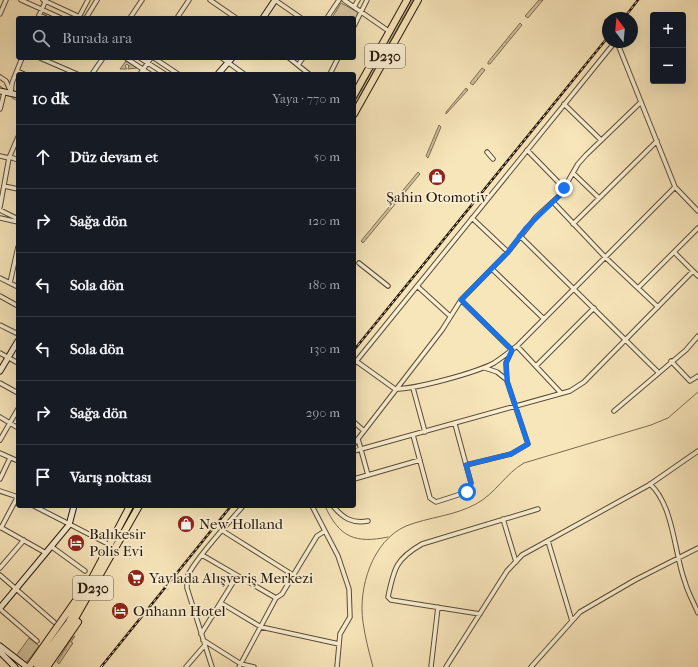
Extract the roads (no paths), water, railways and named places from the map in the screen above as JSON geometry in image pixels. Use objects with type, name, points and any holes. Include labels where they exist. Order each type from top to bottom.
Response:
[{"type":"highway","name":"D230","points":[[356,92],[390,32],[406,0]]},
{"type":"highway","name":"D230","points":[[356,110],[418,0]]},
{"type":"highway","name":"D230","points":[[42,666],[69,622],[129,508]]},
{"type":"highway","points":[[42,666],[72,632],[87,607],[138,508]]},
{"type":"highway","points":[[28,667],[75,603],[110,545]]},
{"type":"main road","points":[[265,16],[275,0]]},
{"type":"main road","points":[[220,72],[230,60]]},
{"type":"main road","points":[[2,92],[16,95]]},
{"type":"main road","points":[[0,371],[16,345]]},
{"type":"main road","points":[[0,608],[69,525],[73,508]]},
{"type":"main road","points":[[0,646],[28,667]]},
{"type":"main road","points":[[0,652],[15,667]]},
{"type":"street","points":[[0,14],[6,0]]},
{"type":"street","points":[[21,0],[56,16]]},
{"type":"street","points":[[39,16],[45,0],[78,16]]},
{"type":"street","points":[[80,16],[88,0]]},
{"type":"street","points":[[87,16],[97,0]]},
{"type":"street","points":[[131,16],[142,0]]},
{"type":"street","points":[[178,16],[189,0]]},
{"type":"street","points":[[210,0],[233,16]]},
{"type":"street","points":[[275,0],[298,16]]},
{"type":"street","points":[[328,16],[339,0]]},
{"type":"street","points":[[344,0],[390,32]]},
{"type":"street","points":[[354,7],[358,0]]},
{"type":"street","points":[[356,22],[367,0]]},
{"type":"street","points":[[356,361],[611,48]]},
{"type":"street","points":[[618,48],[675,187],[698,211]]},
{"type":"street","points":[[17,71],[21,60]]},
{"type":"street","points":[[45,60],[72,72]]},
{"type":"street","points":[[93,72],[102,60]]},
{"type":"street","points":[[129,60],[147,72]]},
{"type":"street","points":[[143,60],[162,72]]},
{"type":"street","points":[[141,72],[150,60]]},
{"type":"street","points":[[157,60],[175,72]]},
{"type":"street","points":[[230,60],[242,72]]},
{"type":"street","points":[[292,60],[307,72]]},
{"type":"street","points":[[298,65],[302,60]]},
{"type":"street","points":[[331,72],[337,60]]},
{"type":"street","points":[[11,93],[16,75]]},
{"type":"street","points":[[0,77],[8,84],[11,93]]},
{"type":"street","points":[[0,109],[2,92]]},
{"type":"street","points":[[356,442],[442,330],[461,300],[492,270],[536,217],[552,202],[564,188],[578,164],[641,102]]},
{"type":"street","points":[[564,104],[601,140]]},
{"type":"street","points":[[573,224],[657,141]]},
{"type":"street","points":[[0,207],[10,157],[16,142]]},
{"type":"street","points":[[527,150],[564,188]]},
{"type":"street","points":[[487,152],[492,159]]},
{"type":"street","points":[[0,156],[16,159]]},
{"type":"street","points":[[573,174],[599,198]]},
{"type":"street","points":[[4,186],[16,189]]},
{"type":"street","points":[[356,363],[395,389],[413,388],[484,368],[495,362],[517,346],[675,187]]},
{"type":"street","points":[[552,202],[605,257],[658,307]]},
{"type":"street","points":[[0,210],[16,220]]},
{"type":"street","points":[[0,218],[16,221]]},
{"type":"street","points":[[472,218],[508,252]]},
{"type":"street","points":[[638,288],[698,228]]},
{"type":"street","points":[[520,236],[575,288],[658,372]]},
{"type":"street","points":[[674,252],[698,276]]},
{"type":"street","points":[[10,283],[16,256]]},
{"type":"street","points":[[359,263],[388,286]]},
{"type":"street","points":[[492,270],[544,319]]},
{"type":"street","points":[[356,450],[570,391],[584,382],[693,271]]},
{"type":"street","points":[[0,278],[16,286]]},
{"type":"street","points":[[417,286],[450,316]]},
{"type":"street","points":[[0,296],[16,305]]},
{"type":"street","points":[[461,300],[512,350]]},
{"type":"street","points":[[536,366],[594,308]]},
{"type":"street","points":[[0,324],[16,333]]},
{"type":"street","points":[[614,411],[658,372],[686,350],[698,337]]},
{"type":"street","points":[[517,346],[561,393]]},
{"type":"street","points":[[466,465],[511,454],[528,444],[507,381],[506,363],[512,350]]},
{"type":"street","points":[[0,353],[16,362]]},
{"type":"street","points":[[671,361],[690,381],[698,376]]},
{"type":"street","points":[[484,368],[497,372],[507,381]]},
{"type":"street","points":[[0,383],[16,392]]},
{"type":"street","points":[[413,388],[425,432]]},
{"type":"street","points":[[0,440],[16,413]]},
{"type":"street","points":[[0,418],[16,427]]},
{"type":"street","points":[[356,424],[364,431]]},
{"type":"street","points":[[413,435],[430,498],[436,502],[467,492],[471,483],[455,424]]},
{"type":"street","points":[[358,439],[368,475]]},
{"type":"street","points":[[446,667],[508,571],[522,555],[650,484],[698,451]]},
{"type":"street","points":[[0,453],[16,461]]},
{"type":"street","points":[[0,479],[10,458]]},
{"type":"street","points":[[356,478],[420,460]]},
{"type":"street","points":[[650,484],[656,490],[665,505],[685,582],[698,613]]},
{"type":"street","points":[[0,491],[16,496]]},
{"type":"street","points":[[16,500],[0,528],[46,553]]},
{"type":"street","points":[[38,508],[110,545]]},
{"type":"street","points":[[212,667],[187,588],[187,580],[188,575],[202,555],[241,508]]},
{"type":"street","points":[[313,508],[338,556],[349,589],[350,617],[340,634],[337,667]]},
{"type":"street","points":[[335,508],[350,521],[356,523],[368,520]]},
{"type":"street","points":[[480,614],[391,600],[388,597],[399,561],[408,552],[422,544],[538,509]]},
{"type":"street","points":[[503,519],[516,562]]},
{"type":"street","points":[[240,665],[276,598],[282,594],[317,536],[324,530]]},
{"type":"street","points":[[222,531],[293,575]]},
{"type":"street","points":[[0,568],[24,540]]},
{"type":"street","points":[[548,541],[572,621]]},
{"type":"street","points":[[52,547],[85,571]]},
{"type":"street","points":[[531,667],[580,612],[635,580],[698,548]]},
{"type":"street","points":[[202,555],[276,598]]},
{"type":"street","points":[[0,575],[54,622]]},
{"type":"street","points":[[201,634],[237,576]]},
{"type":"street","points":[[221,603],[261,627],[339,644]]},
{"type":"street","points":[[431,667],[438,607]]},
{"type":"street","points":[[0,608],[37,641]]},
{"type":"street","points":[[203,640],[240,665],[254,667]]},
{"type":"street","points":[[186,667],[205,645]]},
{"type":"waterway","points":[[0,86],[4,89]]},
{"type":"waterway","points":[[12,98],[16,100]]},
{"type":"waterway","points":[[373,667],[363,622],[362,609],[365,581],[376,554],[394,533],[406,526],[450,514],[476,504],[489,495],[512,472],[524,463],[651,425],[668,418],[698,392]]},
{"type":"waterway","points":[[326,508],[336,525],[349,536],[366,539],[388,537]]},
{"type":"tunnel","points":[[160,581],[168,590]]},
{"type":"railway","points":[[629,12],[638,0]]},
{"type":"railway","points":[[356,348],[602,44]]},
{"type":"railway","points":[[101,667],[229,508]]},
{"type":"place","name":"Şahin Otomotiv","points":[[437,177]]},
{"type":"place","name":"New Holland","points":[[186,524]]},
{"type":"place","name":"Balıkesir Polis Evi","points":[[76,543]]},
{"type":"place","name":"Yaylada Alışveriş Merkezi","points":[[136,578]]},
{"type":"place","name":"Onhann Hotel","points":[[120,611]]}]
